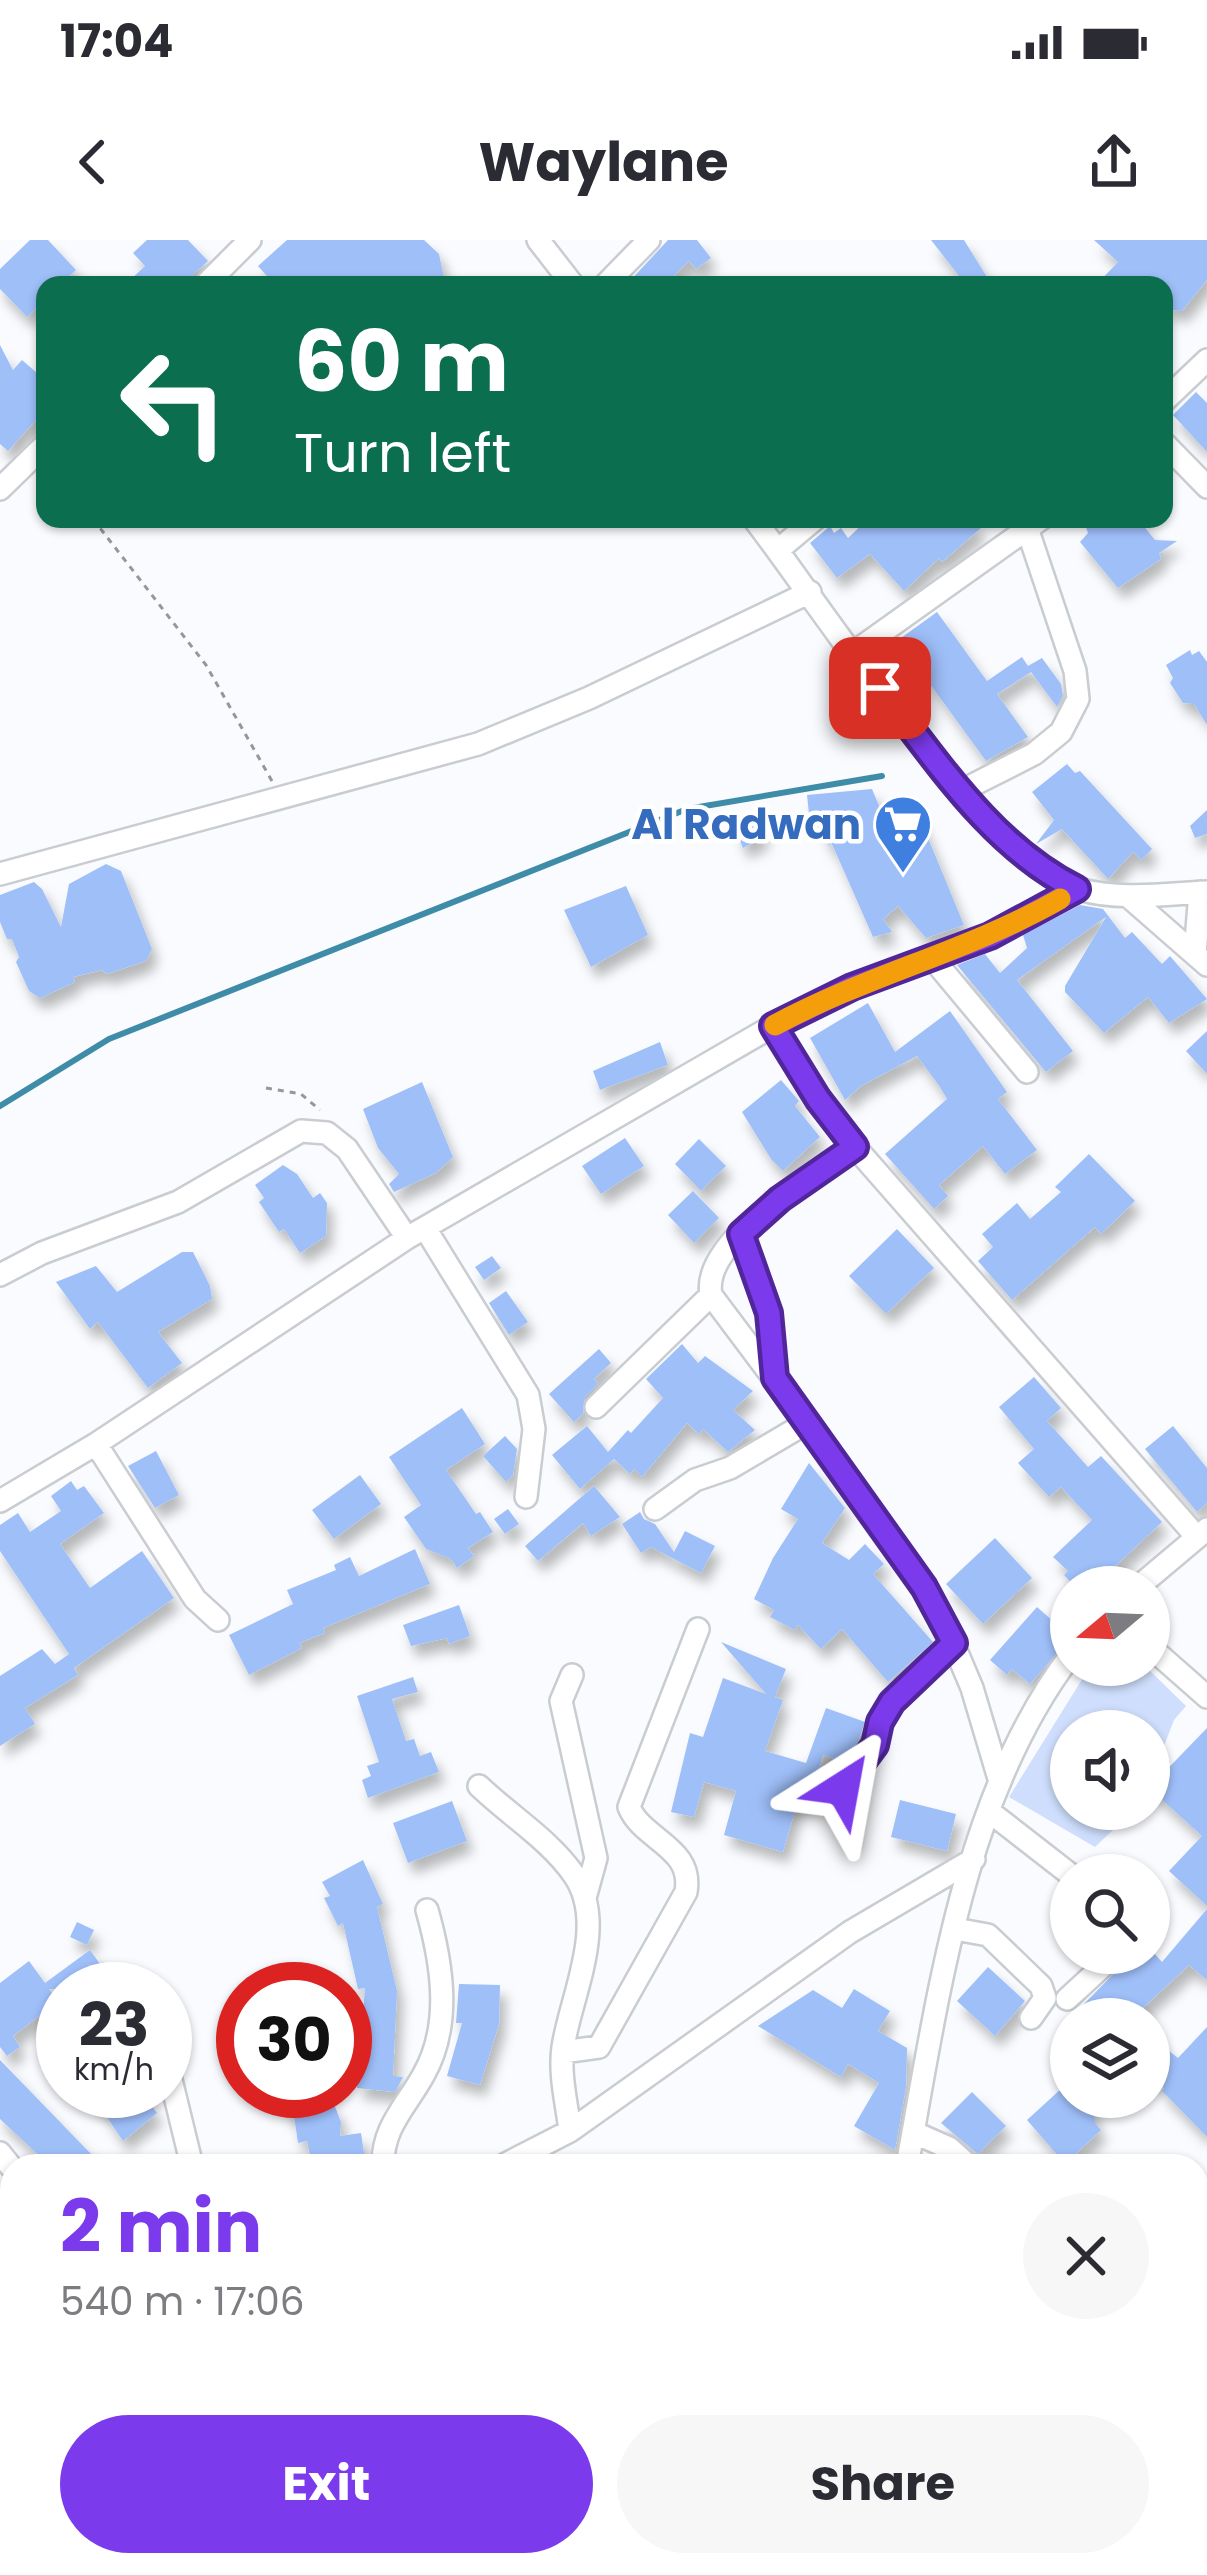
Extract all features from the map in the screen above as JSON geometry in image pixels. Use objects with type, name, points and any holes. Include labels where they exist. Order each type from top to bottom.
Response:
[{"type":"street","points":[[215,276],[250,240]]},
{"type":"street","points":[[538,240],[566,276]]},
{"type":"street","points":[[614,276],[649,240]]},
{"type":"street","points":[[1173,392],[1207,360]]},
{"type":"street","points":[[1173,452],[1207,488]]},
{"type":"street","points":[[0,489],[36,454]]},
{"type":"street","points":[[761,528],[961,791],[1025,859],[1077,889],[1128,896],[1203,892],[1201,960]]},
{"type":"street","points":[[778,550],[804,528]]},
{"type":"street","points":[[853,653],[1030,528]]},
{"type":"street","points":[[961,791],[1034,754],[1061,732],[1078,699],[1076,671],[1035,528]]},
{"type":"street","points":[[0,874],[478,743],[589,698],[810,592]]},
{"type":"street","points":[[0,1501],[96,1444],[416,1233],[773,1026],[852,987],[990,936],[1077,889]]},
{"type":"street","points":[[1128,896],[1201,960]]},
{"type":"street","points":[[933,959],[1027,1072]]},
{"type":"street","points":[[773,1026],[818,1099],[855,1147],[1201,1533],[1162,1566]]},
{"type":"street","points":[[0,1275],[43,1253],[178,1202],[301,1131],[327,1133],[347,1148],[416,1233],[528,1395],[534,1429],[526,1497]]},
{"type":"street","points":[[855,1147],[780,1199],[741,1234],[710,1273],[711,1295],[924,1587],[972,1688],[1000,1782]]},
{"type":"street","points":[[741,1234],[769,1313],[775,1378]]},
{"type":"street","points":[[596,1407],[711,1295]]},
{"type":"street","points":[[655,1509],[695,1480],[730,1468],[808,1422]]},
{"type":"street","points":[[96,1444],[195,1599],[218,1620]]},
{"type":"street","points":[[562,2052],[599,2047],[686,1892],[688,1879],[678,1857],[637,1821],[629,1807],[698,1629]]},
{"type":"street","points":[[843,1788],[875,1745],[880,1722],[892,1702],[954,1643]]},
{"type":"street","points":[[1170,1664],[1207,1697]]},
{"type":"street","points":[[572,1676],[561,1701],[596,1858],[584,1899]]},
{"type":"street","points":[[909,2154],[974,1859],[1000,1782],[1050,1686]]},
{"type":"street","points":[[479,1786],[556,1855],[576,1877],[584,1899],[586,1943],[562,2052],[570,2131]]},
{"type":"street","points":[[990,1812],[1050,1859]]},
{"type":"street","points":[[525,2154],[570,2131],[850,1932],[974,1859]]},
{"type":"street","points":[[384,2154],[385,2134],[426,2070],[439,2035],[440,1965],[427,1910]]},
{"type":"street","points":[[955,1929],[988,1935],[1041,1986],[1046,1998],[1031,2018]]},
{"type":"street","points":[[1068,1998],[1094,1974]]},
{"type":"street","points":[[183,2118],[189,2154]]},
{"type":"street","points":[[913,2132],[956,2154]]},
{"type":"path","points":[[100,528],[206,665],[282,798]]},
{"type":"path","points":[[266,1088],[301,1094],[326,1116],[327,1133]]},
{"type":"shaded area","points":[[1078,1686],[1166,1686],[1186,1706],[1170,1730],[1170,1710],[1063,1710]]},
{"type":"shaded area","points":[[1050,1731],[1050,1821],[1009,1797]]},
{"type":"shaded area","points":[[1066,1830],[1113,1830],[1095,1847]]},
{"type":"building","points":[[30,240],[48,240],[76,270],[70,276],[36,276],[36,308],[27,317],[0,289],[0,269]]},
{"type":"building","points":[[147,240],[188,240],[208,261],[192,276],[134,276],[145,266],[133,253]]},
{"type":"building","points":[[287,240],[424,240],[439,254],[444,276],[267,276],[258,266]]},
{"type":"building","points":[[668,240],[697,240],[711,258],[696,269],[689,261],[673,276],[634,276]]},
{"type":"building","points":[[931,240],[964,240],[986,276],[959,276]]},
{"type":"building","points":[[1094,240],[1207,240],[1207,280],[1182,311],[1173,310],[1173,276],[1105,276],[1118,262]]},
{"type":"building","points":[[0,345],[13,370],[22,360],[36,372],[36,422],[8,451],[0,444]]},
{"type":"building","points":[[1196,392],[1207,403],[1207,452],[1173,415]]},
{"type":"building","points":[[828,528],[834,533],[841,528],[848,538],[859,528],[981,528],[904,591],[870,554],[837,578],[810,543]]},
{"type":"building","points":[[1086,528],[1145,528],[1155,540],[1177,541],[1159,553],[1161,559],[1118,588],[1080,542]]},
{"type":"building","points":[[937,612],[987,681],[1022,657],[1028,666],[1042,658],[1061,684],[1063,696],[1057,707],[1031,672],[997,694],[1028,737],[986,761],[898,640]]},
{"type":"building","points":[[1190,650],[1192,655],[1199,651],[1207,662],[1207,725],[1194,704],[1183,703],[1170,683],[1173,678],[1166,665]]},
{"type":"building","points":[[1067,764],[1075,773],[1080,771],[1152,849],[1141,860],[1133,852],[1108,879],[1062,829],[1036,844],[1054,820],[1032,792]]},
{"type":"building","points":[[872,789],[883,815],[914,804],[964,925],[926,938],[898,906],[883,919],[892,932],[873,937],[832,844],[828,845],[816,814],[809,814],[807,795]]},
{"type":"building","points":[[1207,810],[1207,834],[1195,838],[1190,826]]},
{"type":"building","points":[[755,817],[764,837],[743,848],[735,828]]},
{"type":"building","points":[[106,864],[121,871],[152,949],[146,961],[107,974],[102,970],[73,977],[75,982],[40,998],[29,991],[12,939],[7,939],[0,922],[0,895],[34,882],[61,927],[69,884]]},
{"type":"building","points":[[626,886],[648,935],[591,967],[564,910]]},
{"type":"building","points":[[1080,905],[1103,909],[1125,938],[1132,932],[1162,964],[1170,956],[1207,999],[1169,1023],[1148,997],[1104,1033],[1065,992],[1065,986],[1106,917],[1017,980],[1073,1051],[1046,1072],[957,965],[985,954],[1000,973],[1027,948],[1023,935]]},
{"type":"building","points":[[868,1003],[895,1052],[950,1011],[1007,1092],[998,1099],[1037,1150],[1005,1174],[983,1146],[939,1185],[948,1196],[934,1209],[885,1154],[947,1099],[940,1087],[917,1056],[861,1086],[845,1100],[810,1038]]},
{"type":"building","points":[[1207,1031],[1207,1074],[1186,1051]]},
{"type":"building","points":[[660,1042],[668,1065],[600,1090],[593,1071]]},
{"type":"building","points":[[781,1080],[820,1137],[783,1171],[742,1112]]},
{"type":"building","points":[[422,1082],[453,1157],[436,1173],[394,1192],[389,1184],[399,1174],[378,1148],[363,1109]]},
{"type":"building","points":[[625,1138],[644,1166],[601,1194],[582,1166]]},
{"type":"building","points":[[699,1139],[726,1166],[701,1191],[675,1164]]},
{"type":"building","points":[[1089,1154],[1135,1201],[1101,1234],[1095,1227],[1012,1300],[978,1261],[993,1247],[982,1234],[1017,1203],[1030,1219],[1061,1192],[1055,1187]]},
{"type":"building","points":[[283,1165],[297,1174],[313,1198],[320,1193],[327,1203],[326,1236],[300,1253],[259,1202],[264,1198],[255,1185]]},
{"type":"building","points":[[693,1191],[719,1218],[694,1243],[668,1215]]},
{"type":"building","points":[[897,1229],[934,1268],[886,1314],[849,1276]]},
{"type":"building","points":[[182,1252],[193,1252],[212,1299],[158,1332],[182,1363],[148,1388],[98,1322],[90,1329],[56,1282],[96,1266],[117,1292]]},
{"type":"building","points":[[492,1256],[501,1268],[484,1280],[475,1267]]},
{"type":"building","points":[[506,1291],[528,1322],[509,1335],[489,1303]]},
{"type":"building","points":[[682,1344],[698,1363],[705,1356],[753,1391],[733,1410],[755,1430],[728,1452],[703,1429],[699,1434],[687,1423],[642,1477],[634,1469],[630,1474],[614,1459],[580,1489],[552,1455],[587,1426],[608,1452],[628,1430],[631,1433],[663,1398],[646,1379]]},
{"type":"building","points":[[599,1349],[611,1363],[594,1379],[598,1384],[585,1397],[583,1414],[574,1422],[549,1394]]},
{"type":"building","points":[[1034,1377],[1061,1408],[1047,1421],[1088,1467],[1101,1456],[1162,1522],[1115,1566],[1063,1566],[1053,1557],[1092,1520],[1061,1487],[1049,1497],[1018,1463],[1034,1449],[999,1407]]},
{"type":"building","points":[[462,1408],[485,1444],[446,1470],[493,1532],[468,1548],[474,1556],[457,1568],[451,1559],[426,1549],[404,1517],[421,1505],[389,1457]]},
{"type":"building","points":[[1173,1426],[1207,1468],[1207,1503],[1197,1512],[1145,1449]]},
{"type":"building","points":[[505,1436],[517,1449],[513,1475],[506,1482],[483,1456]]},
{"type":"building","points":[[156,1451],[179,1495],[155,1508],[128,1466]]},
{"type":"building","points":[[809,1463],[845,1508],[822,1543],[849,1560],[865,1544],[884,1564],[873,1574],[933,1642],[888,1682],[842,1629],[821,1649],[798,1625],[795,1630],[770,1617],[774,1610],[754,1599],[798,1519],[781,1509]]},
{"type":"building","points":[[360,1475],[381,1504],[334,1539],[312,1510]]},
{"type":"building","points":[[71,1481],[77,1490],[84,1486],[104,1513],[60,1544],[90,1588],[142,1551],[174,1598],[74,1668],[78,1675],[25,1708],[35,1724],[0,1746],[0,1676],[42,1649],[55,1664],[69,1654],[0,1551],[0,1525],[18,1513],[30,1532],[61,1511],[51,1496]]},
{"type":"building","points":[[594,1486],[620,1517],[591,1536],[583,1523],[538,1561],[525,1546]]},
{"type":"building","points":[[508,1509],[519,1524],[505,1534],[494,1519]]},
{"type":"building","points":[[640,1512],[655,1524],[674,1552],[685,1531],[715,1546],[701,1573],[651,1547],[641,1553],[622,1524]]},
{"type":"building","points":[[995,1538],[1032,1578],[983,1624],[946,1584]]},
{"type":"building","points":[[415,1549],[430,1584],[323,1628],[325,1633],[299,1643],[302,1648],[249,1675],[229,1635],[293,1604],[287,1590],[336,1570],[334,1565],[350,1557],[359,1576]]},
{"type":"building","points":[[459,1605],[470,1636],[449,1644],[447,1638],[411,1646],[403,1625]]},
{"type":"building","points":[[1037,1607],[1050,1618],[1050,1661],[1030,1684],[1012,1669],[1007,1675],[990,1660]]},
{"type":"building","points":[[721,1642],[786,1669],[775,1697],[783,1700],[765,1751],[806,1763],[826,1708],[865,1722],[844,1762],[823,1755],[810,1803],[798,1800],[783,1852],[724,1835],[736,1791],[704,1782],[694,1817],[671,1812],[690,1733],[703,1737],[723,1678],[766,1694]]},
{"type":"building","points":[[413,1677],[418,1692],[392,1699],[406,1741],[414,1739],[420,1756],[431,1752],[439,1772],[368,1798],[362,1780],[371,1776],[367,1766],[379,1762],[357,1696]]},
{"type":"building","points":[[1207,1728],[1207,1906],[1170,1872],[1202,1836],[1170,1807],[1170,1766]]},
{"type":"building","points":[[900,1800],[956,1814],[947,1851],[891,1837]]},
{"type":"building","points":[[452,1801],[467,1841],[408,1863],[393,1823]]},
{"type":"building","points":[[363,1860],[383,1904],[377,1907],[397,1991],[393,2076],[403,2077],[395,2092],[372,2090],[372,1962],[352,1962],[343,1923],[338,1926],[322,1882]]},
{"type":"building","points":[[1207,1909],[1207,1980],[1189,1965],[1154,1998],[1090,1998],[1113,1974],[1170,1974],[1170,1953]]},
{"type":"building","points":[[77,1922],[94,1930],[87,1945],[70,1937]]},
{"type":"building","points":[[90,1950],[99,1962],[74,1962]]},
{"type":"building","points":[[29,1961],[36,1971],[36,2018],[13,2036],[20,2047],[7,2056],[0,2047],[0,1983]]},
{"type":"building","points":[[988,1967],[1025,2001],[995,2036],[957,2001]]},
{"type":"building","points":[[459,1984],[500,1985],[499,2024],[480,2085],[447,2076],[462,2023],[456,2023]]},
{"type":"building","points":[[854,1989],[890,2011],[878,2031],[907,2048],[895,2150],[854,2126],[879,2083],[848,2064],[841,2077],[758,2026],[813,1990],[842,2008]]},
{"type":"building","points":[[1207,2027],[1207,2137],[1170,2099],[1170,2052],[1178,2058]]},
{"type":"building","points":[[0,2060],[36,2097],[36,2118],[56,2118],[91,2154],[37,2154],[0,2119]]},
{"type":"building","points":[[972,2092],[1006,2126],[978,2154],[941,2123]]},
{"type":"building","points":[[1050,2099],[1050,2118],[1095,2118],[1101,2130],[1076,2154],[1056,2154],[1027,2120]]},
{"type":"building","points":[[107,2118],[151,2118],[123,2141]]},
{"type":"building","points":[[294,2118],[339,2118],[340,2136],[361,2133],[364,2154],[310,2154],[307,2141],[298,2143]]},
{"type":"waterway","points":[[0,1106],[109,1039],[687,809],[882,776]]},
{"type":"slow traffic","points":[[775,1025],[852,987],[990,936],[1060,899]]},
{"type":"place","name":"Al Radwan","points":[[903,875]]},
{"type":"route","points":[[843,1788],[875,1745],[880,1722],[892,1702],[954,1643],[924,1587],[775,1378],[765,1296],[741,1234],[780,1199],[855,1147],[818,1099],[773,1026],[852,987],[990,936],[1077,889],[1025,859],[961,791],[880,688]]}]
